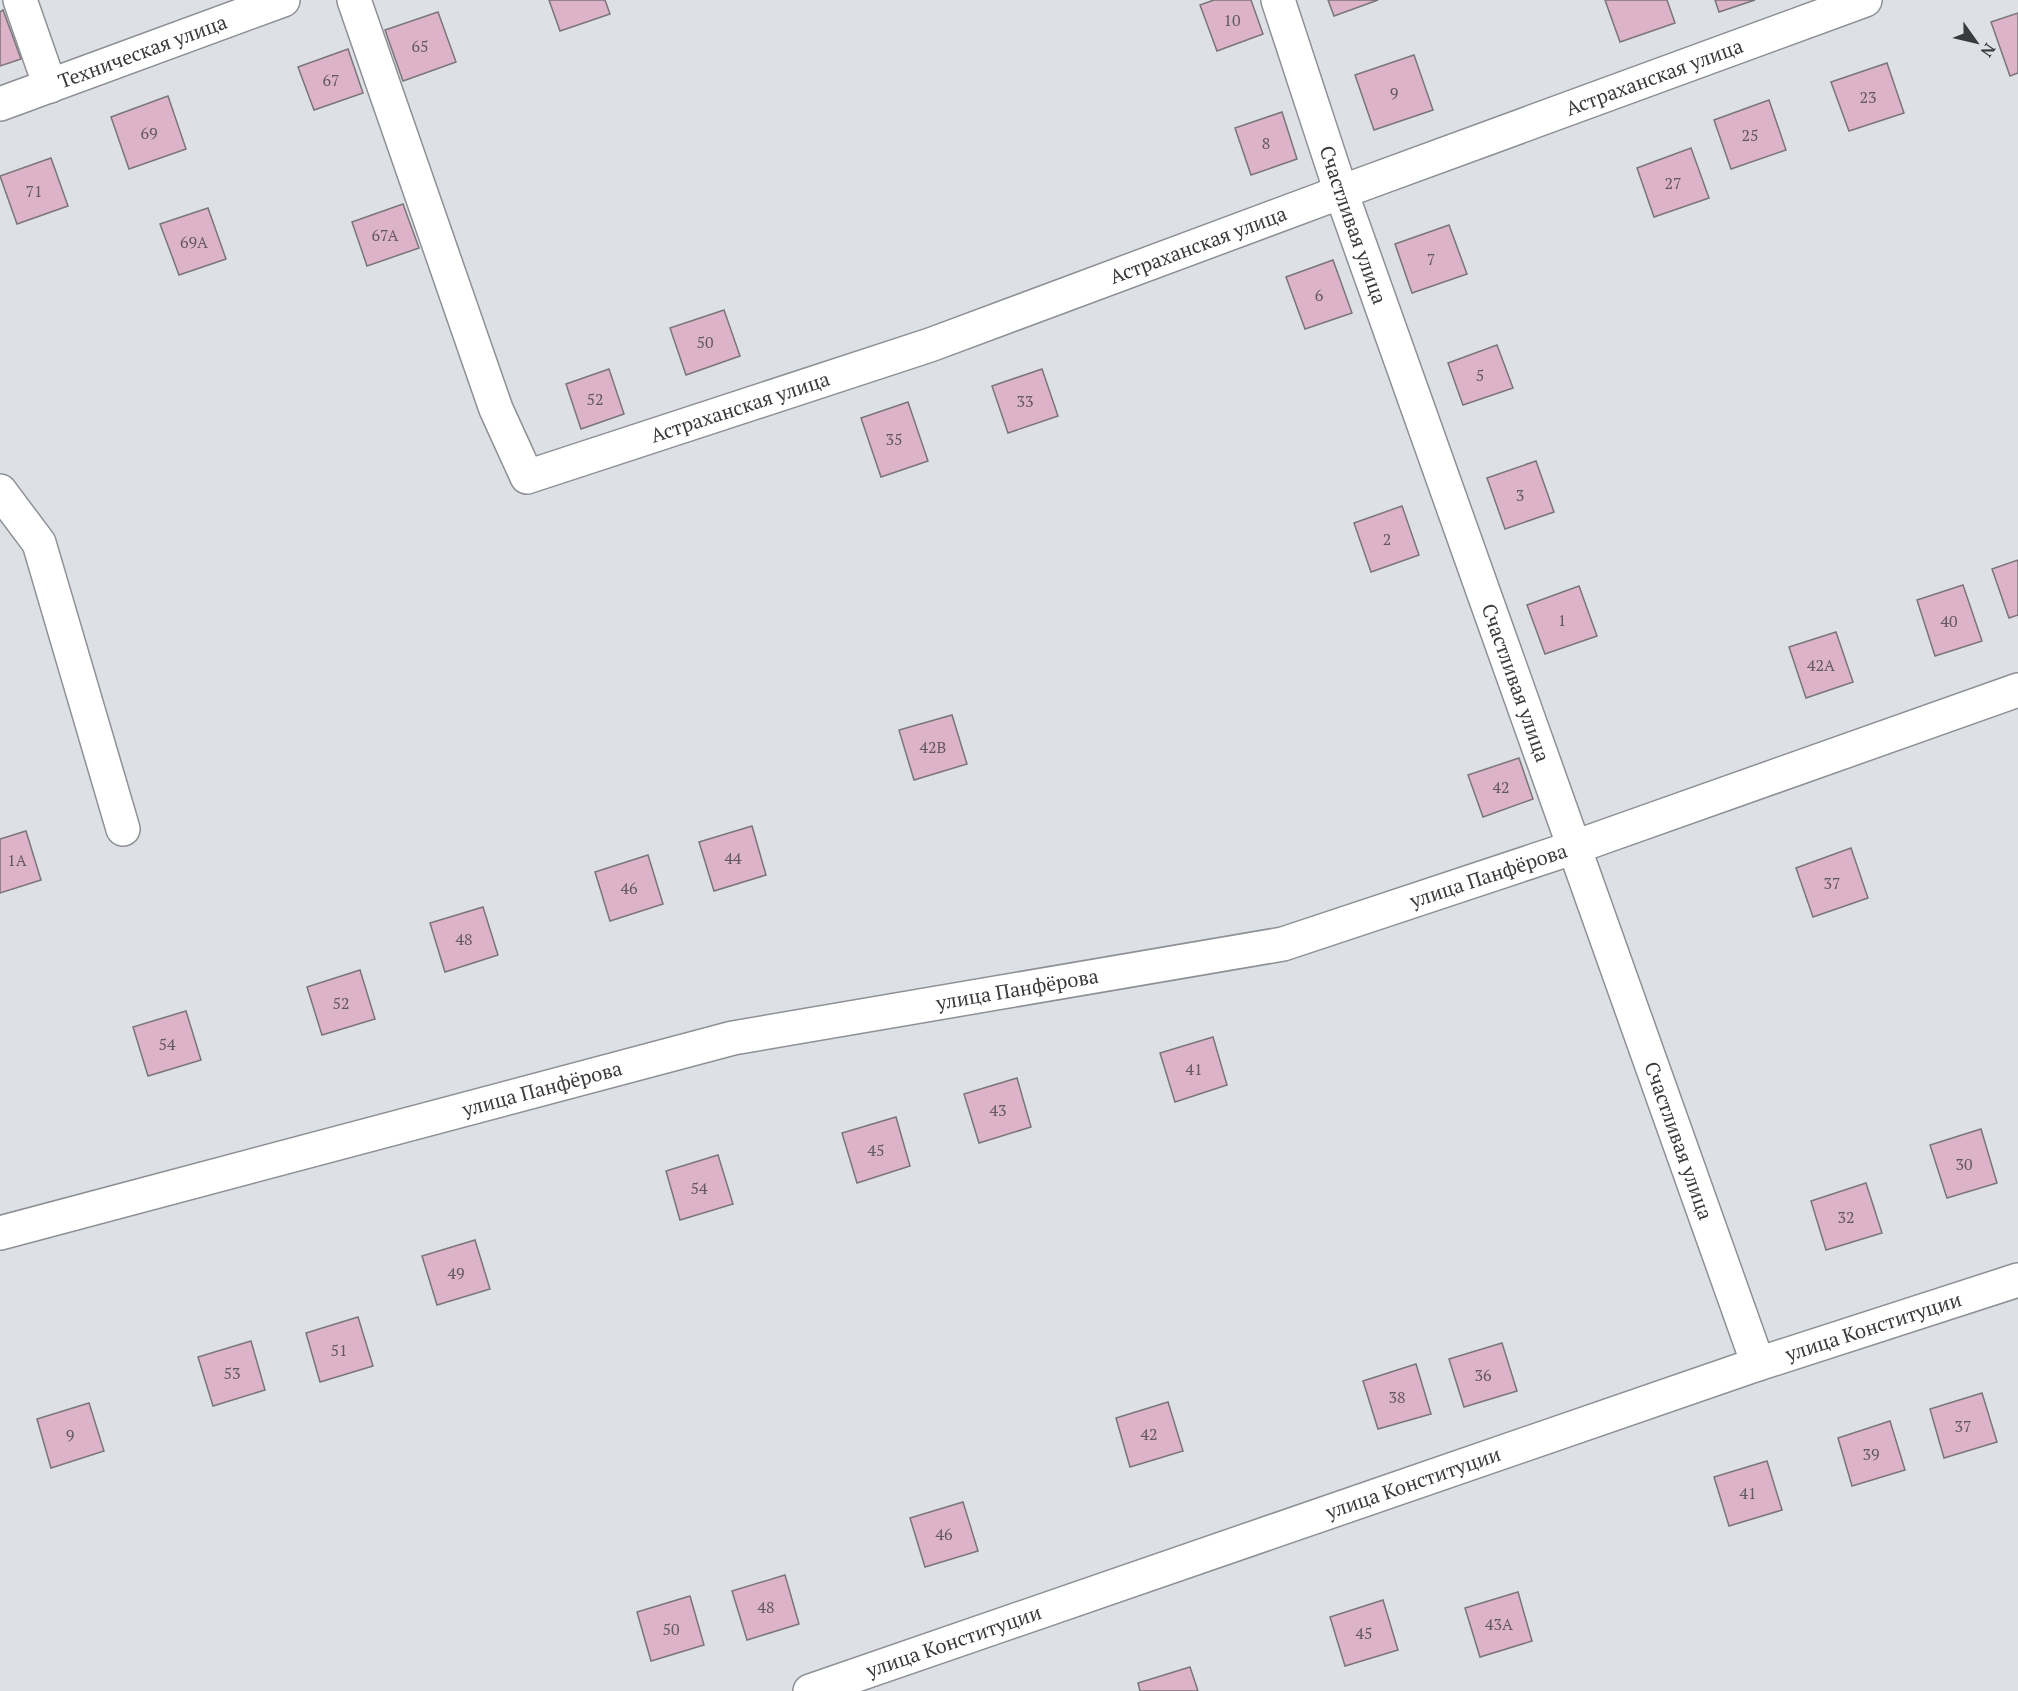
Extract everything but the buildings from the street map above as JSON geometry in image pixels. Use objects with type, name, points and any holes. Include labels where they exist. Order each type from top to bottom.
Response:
[{"type":"street","points":[[20,0],[50,86]]},
{"type":"street","name":"Техническая улица","points":[[0,104],[283,0]]},
{"type":"street","name":"Астраханская улица","points":[[354,0],[496,409],[527,477],[930,345],[1865,0]]},
{"type":"street","name":"Счастливая улица","points":[[1278,0],[1341,192],[1758,1364]]},
{"type":"street","points":[[0,491],[39,543],[123,829]]},
{"type":"street","name":"улица Панфёрова","points":[[0,1233],[734,1038],[1283,944],[1575,847],[2018,690]]},
{"type":"street","name":"улица Конституции","points":[[810,1691],[1758,1364],[2018,1280]]}]
